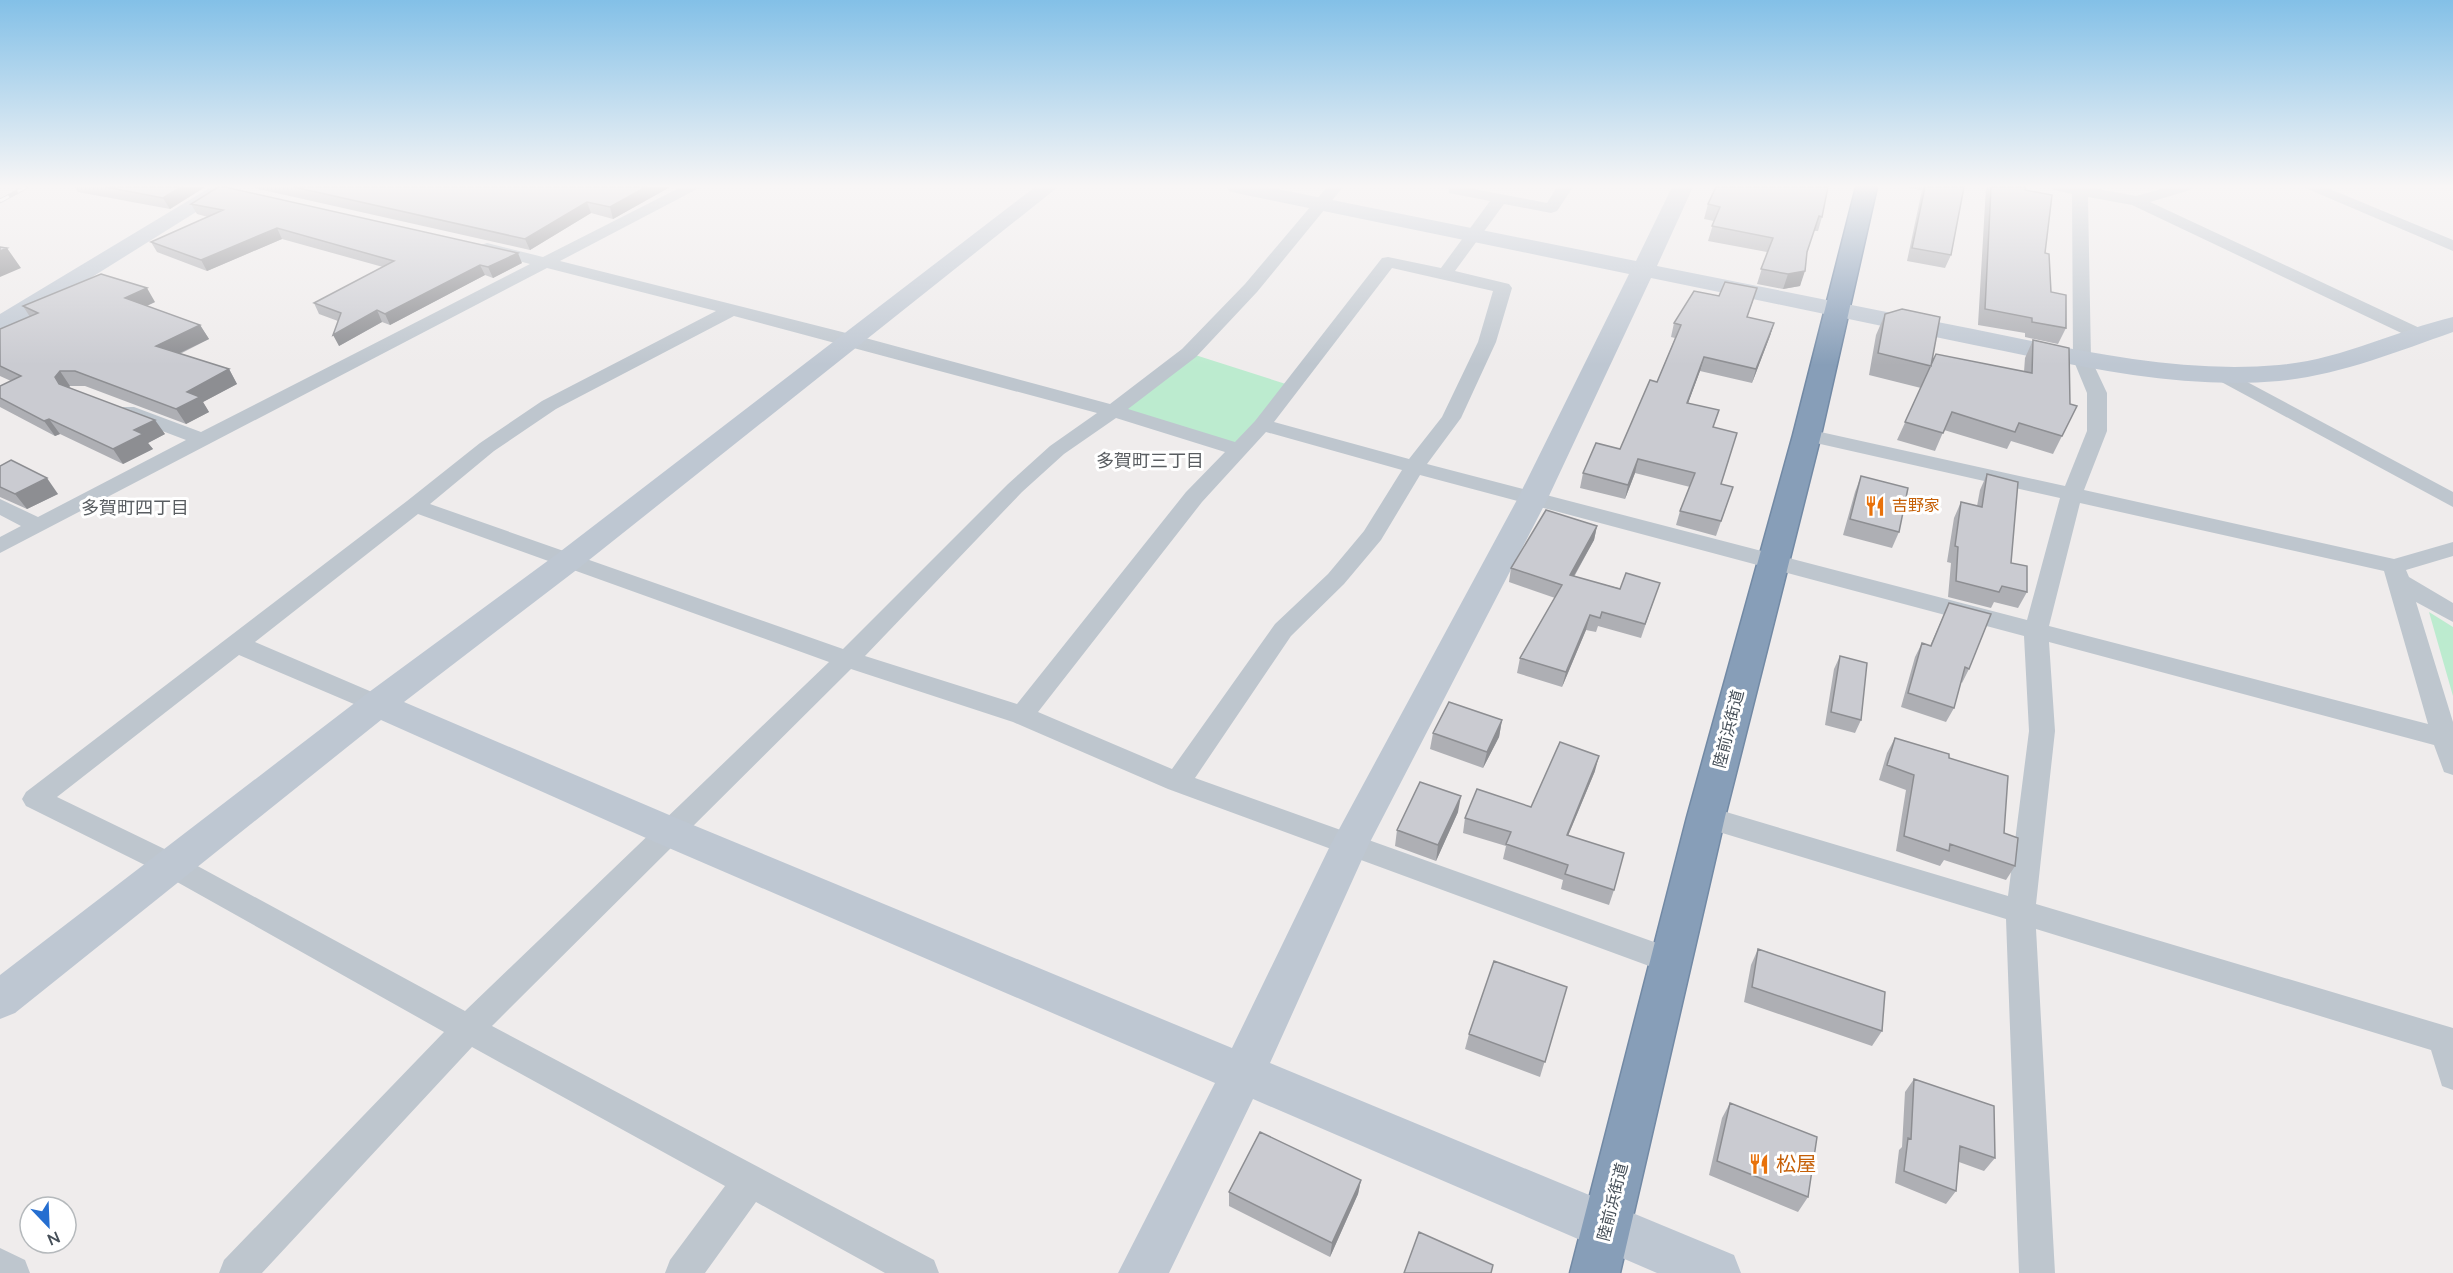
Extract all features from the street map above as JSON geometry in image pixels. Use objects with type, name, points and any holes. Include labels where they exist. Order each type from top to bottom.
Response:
[{"type":"highway","name":"陸前浜街道","points":[[1595,1273],[1706,817],[1772,560],[1807,435],[1852,246]]},
{"type":"street","points":[[0,324],[130,246]]},
{"type":"street","points":[[480,246],[852,340],[1113,411],[1241,450]]},
{"type":"street","points":[[0,546],[36,525],[574,246]]},
{"type":"street","points":[[0,1000],[377,704],[568,561],[972,246]]},
{"type":"street","points":[[237,1273],[468,1029],[668,831],[847,659],[1015,488],[1057,450],[1189,353],[1251,288],[1286,246]]},
{"type":"street","points":[[1444,274],[1465,246]]},
{"type":"street","points":[[1528,246],[2082,358],[2162,370],[2221,374],[2307,369],[2338,363],[2453,324]]},
{"type":"street","points":[[1143,1273],[1242,1075],[1349,846],[1533,498],[1653,246]]},
{"type":"street","points":[[2037,1273],[2020,913],[2042,731],[2036,629],[2072,494],[2097,431],[2097,393],[2082,358],[2081,246]]},
{"type":"street","points":[[2232,246],[2420,335]]},
{"type":"street","points":[[1022,715],[1112,598],[1194,497],[1241,450],[1388,262],[1503,288],[1487,342],[1451,418],[1414,467],[1373,535],[1336,579],[1283,630],[1177,782]]},
{"type":"street","points":[[733,309],[549,405],[487,447],[415,506],[36,799],[171,865],[468,1029],[921,1273]]},
{"type":"street","points":[[2221,374],[2453,501]]},
{"type":"street","points":[[108,404],[201,439]]},
{"type":"street","points":[[1262,424],[1414,467],[2449,738]]},
{"type":"street","points":[[1807,435],[2072,494],[2397,574],[2453,614]]},
{"type":"street","points":[[0,506],[36,525]]},
{"type":"street","points":[[415,506],[847,659],[1022,715],[1177,782],[1671,961]]},
{"type":"street","points":[[2397,574],[2453,549]]},
{"type":"street","points":[[2397,574],[2449,738],[2453,765]]},
{"type":"street","points":[[236,644],[1242,1075],[1716,1273]]},
{"type":"street","points":[[1706,817],[2449,1041],[2453,1075]]},
{"type":"street","points":[[683,1273],[750,1181]]},
{"type":"street","points":[[0,1266],[12,1273]]},
{"type":"green space","points":[[1189,353],[1292,386],[1241,450],[1113,411]]},
{"type":"green space","points":[[2429,612],[2453,627],[2453,696]]},
{"type":"building","points":[[163,246],[233,246],[201,260]]},
{"type":"building","points":[[342,246],[489,246],[518,253],[488,267],[480,265],[385,314],[377,310],[333,335],[341,313],[314,303],[394,261]]},
{"type":"building","points":[[1770,246],[1809,246],[1805,271],[1788,274],[1761,269]]},
{"type":"building","points":[[1912,246],[1953,246],[1951,255]]},
{"type":"building","points":[[1988,246],[2046,246],[2045,253],[2049,254],[2051,292],[2066,295],[2066,328],[2032,322],[2032,318],[1985,309]]},
{"type":"building","points":[[101,274],[147,288],[125,298],[200,325],[156,346],[229,369],[187,392],[200,397],[176,409],[75,371],[60,371],[55,377],[59,384],[155,420],[134,430],[143,434],[113,449],[49,419],[44,421],[0,398],[0,386],[21,376],[0,366],[0,329],[38,313],[23,306]]},
{"type":"building","points":[[1725,282],[1757,288],[1747,317],[1774,323],[1756,369],[1704,357],[1687,403],[1719,410],[1713,427],[1737,433],[1721,484],[1733,487],[1721,521],[1680,511],[1695,473],[1638,459],[1628,485],[1583,473],[1596,443],[1620,449],[1650,380],[1657,382],[1681,325],[1674,323],[1694,291],[1719,296]]},
{"type":"building","points":[[1902,309],[1940,317],[1931,366],[1878,353],[1885,314]]},
{"type":"building","points":[[2033,340],[2069,348],[2070,404],[2077,406],[2062,436],[2019,423],[2015,432],[1952,412],[1943,433],[1905,422],[1936,354],[2032,373]]},
{"type":"building","points":[[11,460],[47,478],[15,494],[0,487],[0,466]]},
{"type":"building","points":[[1987,474],[2018,482],[2011,563],[2027,566],[2027,592],[2002,586],[1999,592],[1956,581],[1958,547],[1955,546],[1961,502],[1982,507]]},
{"type":"building","points":[[1861,476],[1908,488],[1899,532],[1850,519]]},
{"type":"building","points":[[1546,510],[1597,526],[1570,575],[1620,589],[1626,573],[1660,583],[1645,624],[1602,612],[1600,618],[1590,615],[1566,672],[1520,658],[1562,585],[1511,568]]},
{"type":"building","points":[[1949,603],[1991,614],[1969,669],[1965,667],[1954,708],[1908,693],[1922,643],[1931,646]]},
{"type":"building","points":[[1840,656],[1867,663],[1861,720],[1831,712]]},
{"type":"building","points":[[1449,702],[1502,720],[1487,752],[1433,733]]},
{"type":"building","points":[[1895,738],[1949,754],[1949,758],[2008,776],[2004,833],[2018,838],[2015,866],[1950,844],[1949,851],[1904,836],[1914,775],[1887,765]]},
{"type":"building","points":[[1560,742],[1599,756],[1567,835],[1624,853],[1614,890],[1565,874],[1568,865],[1506,844],[1511,832],[1465,818],[1477,789],[1531,807]]},
{"type":"building","points":[[1420,782],[1461,796],[1438,845],[1397,830]]},
{"type":"building","points":[[1758,949],[1885,992],[1882,1031],[1752,987]]},
{"type":"building","points":[[1494,961],[1567,987],[1545,1062],[1469,1034]]},
{"type":"building","points":[[1914,1079],[1994,1106],[1995,1158],[1960,1146],[1956,1191],[1904,1171],[1908,1138],[1911,1139]]},
{"type":"building","name":"松屋","points":[[1730,1103],[1817,1137],[1808,1197],[1717,1161]]},
{"type":"building","points":[[1260,1132],[1361,1180],[1332,1243],[1229,1192]]},
{"type":"building","points":[[1419,1232],[1493,1265],[1491,1273],[1404,1273]]},
{"type":"place","name":"吉野家","points":[[1875,506]]},
{"type":"place","name":"松屋","points":[[1759,1164]]},
{"type":"district","name":"多賀町三丁目","points":[[1150,461]]},
{"type":"district","name":"多賀町四丁目","points":[[135,508]]}]
